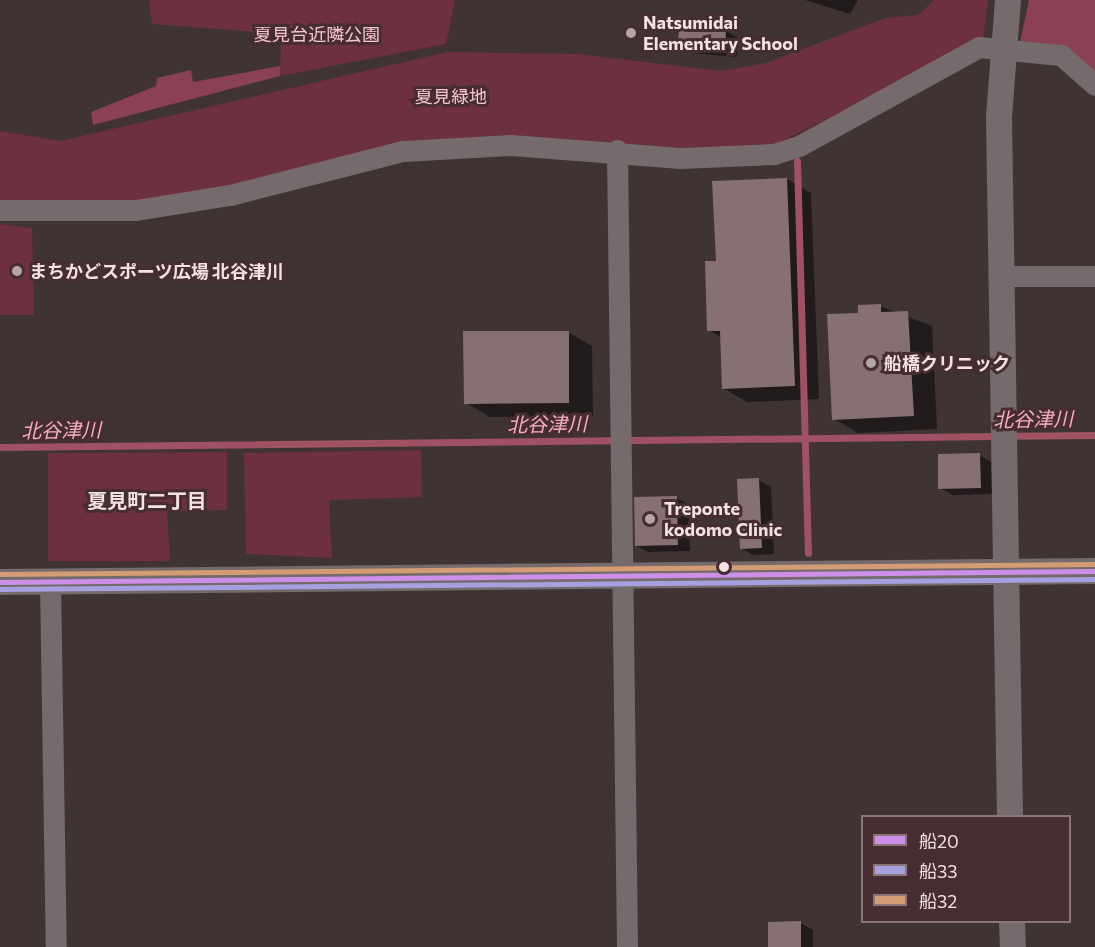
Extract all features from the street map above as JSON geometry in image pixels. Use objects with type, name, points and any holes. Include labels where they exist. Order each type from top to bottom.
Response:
[{"type":"street","points":[[1008,0],[1001,48],[1001,276],[1010,815]]},
{"type":"street","points":[[0,210],[136,210],[230,195],[403,152],[511,146],[617,150],[681,158],[774,154],[799,146],[952,57],[979,47],[1061,55],[1095,85]]},
{"type":"street","points":[[617,150],[627,947]]},
{"type":"street","points":[[1001,276],[1095,276]]},
{"type":"street","points":[[0,582],[1095,571]]},
{"type":"street","points":[[50,581],[56,947]]},
{"type":"street","points":[[1012,923],[1013,947]]},
{"type":"green space","name":"夏見台近隣公園","points":[[149,0],[455,0],[446,44],[280,76],[281,34],[152,24]]},
{"type":"green space","name":"夏見緑地","points":[[934,0],[988,0],[983,41],[774,145],[685,148],[510,137],[136,205],[0,205],[0,131],[60,141],[447,52],[577,54],[721,71],[766,63],[885,18],[918,15]]},
{"type":"green space","name":"まちかどスポーツ広場 北谷津川","points":[[0,224],[32,228],[34,315],[0,315]]},
{"type":"green space","points":[[421,450],[422,497],[329,500],[332,558],[246,554],[244,453]]},
{"type":"green space","points":[[227,452],[227,510],[167,511],[170,561],[48,561],[48,453]]},
{"type":"shaded area","points":[[1029,0],[1095,0],[1095,76],[1020,42]]},
{"type":"shaded area","points":[[280,66],[280,76],[93,125],[91,112],[156,86],[157,78],[191,70],[193,82]]},
{"type":"building","points":[[679,26],[726,30],[725,51],[678,47]]},
{"type":"building","points":[[787,178],[795,386],[722,389],[720,331],[707,331],[705,261],[716,261],[712,181]]},
{"type":"building","points":[[881,304],[881,312],[908,311],[914,416],[832,420],[827,314],[858,313],[858,305]]},
{"type":"building","points":[[463,331],[569,331],[569,403],[464,404]]},
{"type":"building","points":[[980,453],[981,488],[938,489],[938,454]]},
{"type":"building","points":[[759,478],[762,548],[740,549],[737,479]]},
{"type":"building","points":[[677,496],[678,545],[635,546],[634,497]]},
{"type":"building","points":[[801,921],[801,947],[768,947],[768,922]]},
{"type":"waterway","points":[[797,161],[808,553]]},
{"type":"waterway","name":"北谷津川","points":[[0,447],[1095,435]]},
{"type":"transit line","name":"船32","points":[[0,574],[1095,564]]},
{"type":"transit line","name":"船20","points":[[0,582],[1095,571]]},
{"type":"transit line","name":"船33","points":[[0,589],[1095,579]]},
{"type":"place","name":"Natsumidai Elementary School","points":[[631,33]]},
{"type":"place","name":"まちかどスポーツ広場 北谷津川","points":[[17,271]]},
{"type":"place","name":"船橋クリニック","points":[[871,363]]},
{"type":"place","name":"Treponte kodomo Clinic","points":[[650,519]]},
{"type":"district","name":"夏見町二丁目","points":[[147,500]]}]
